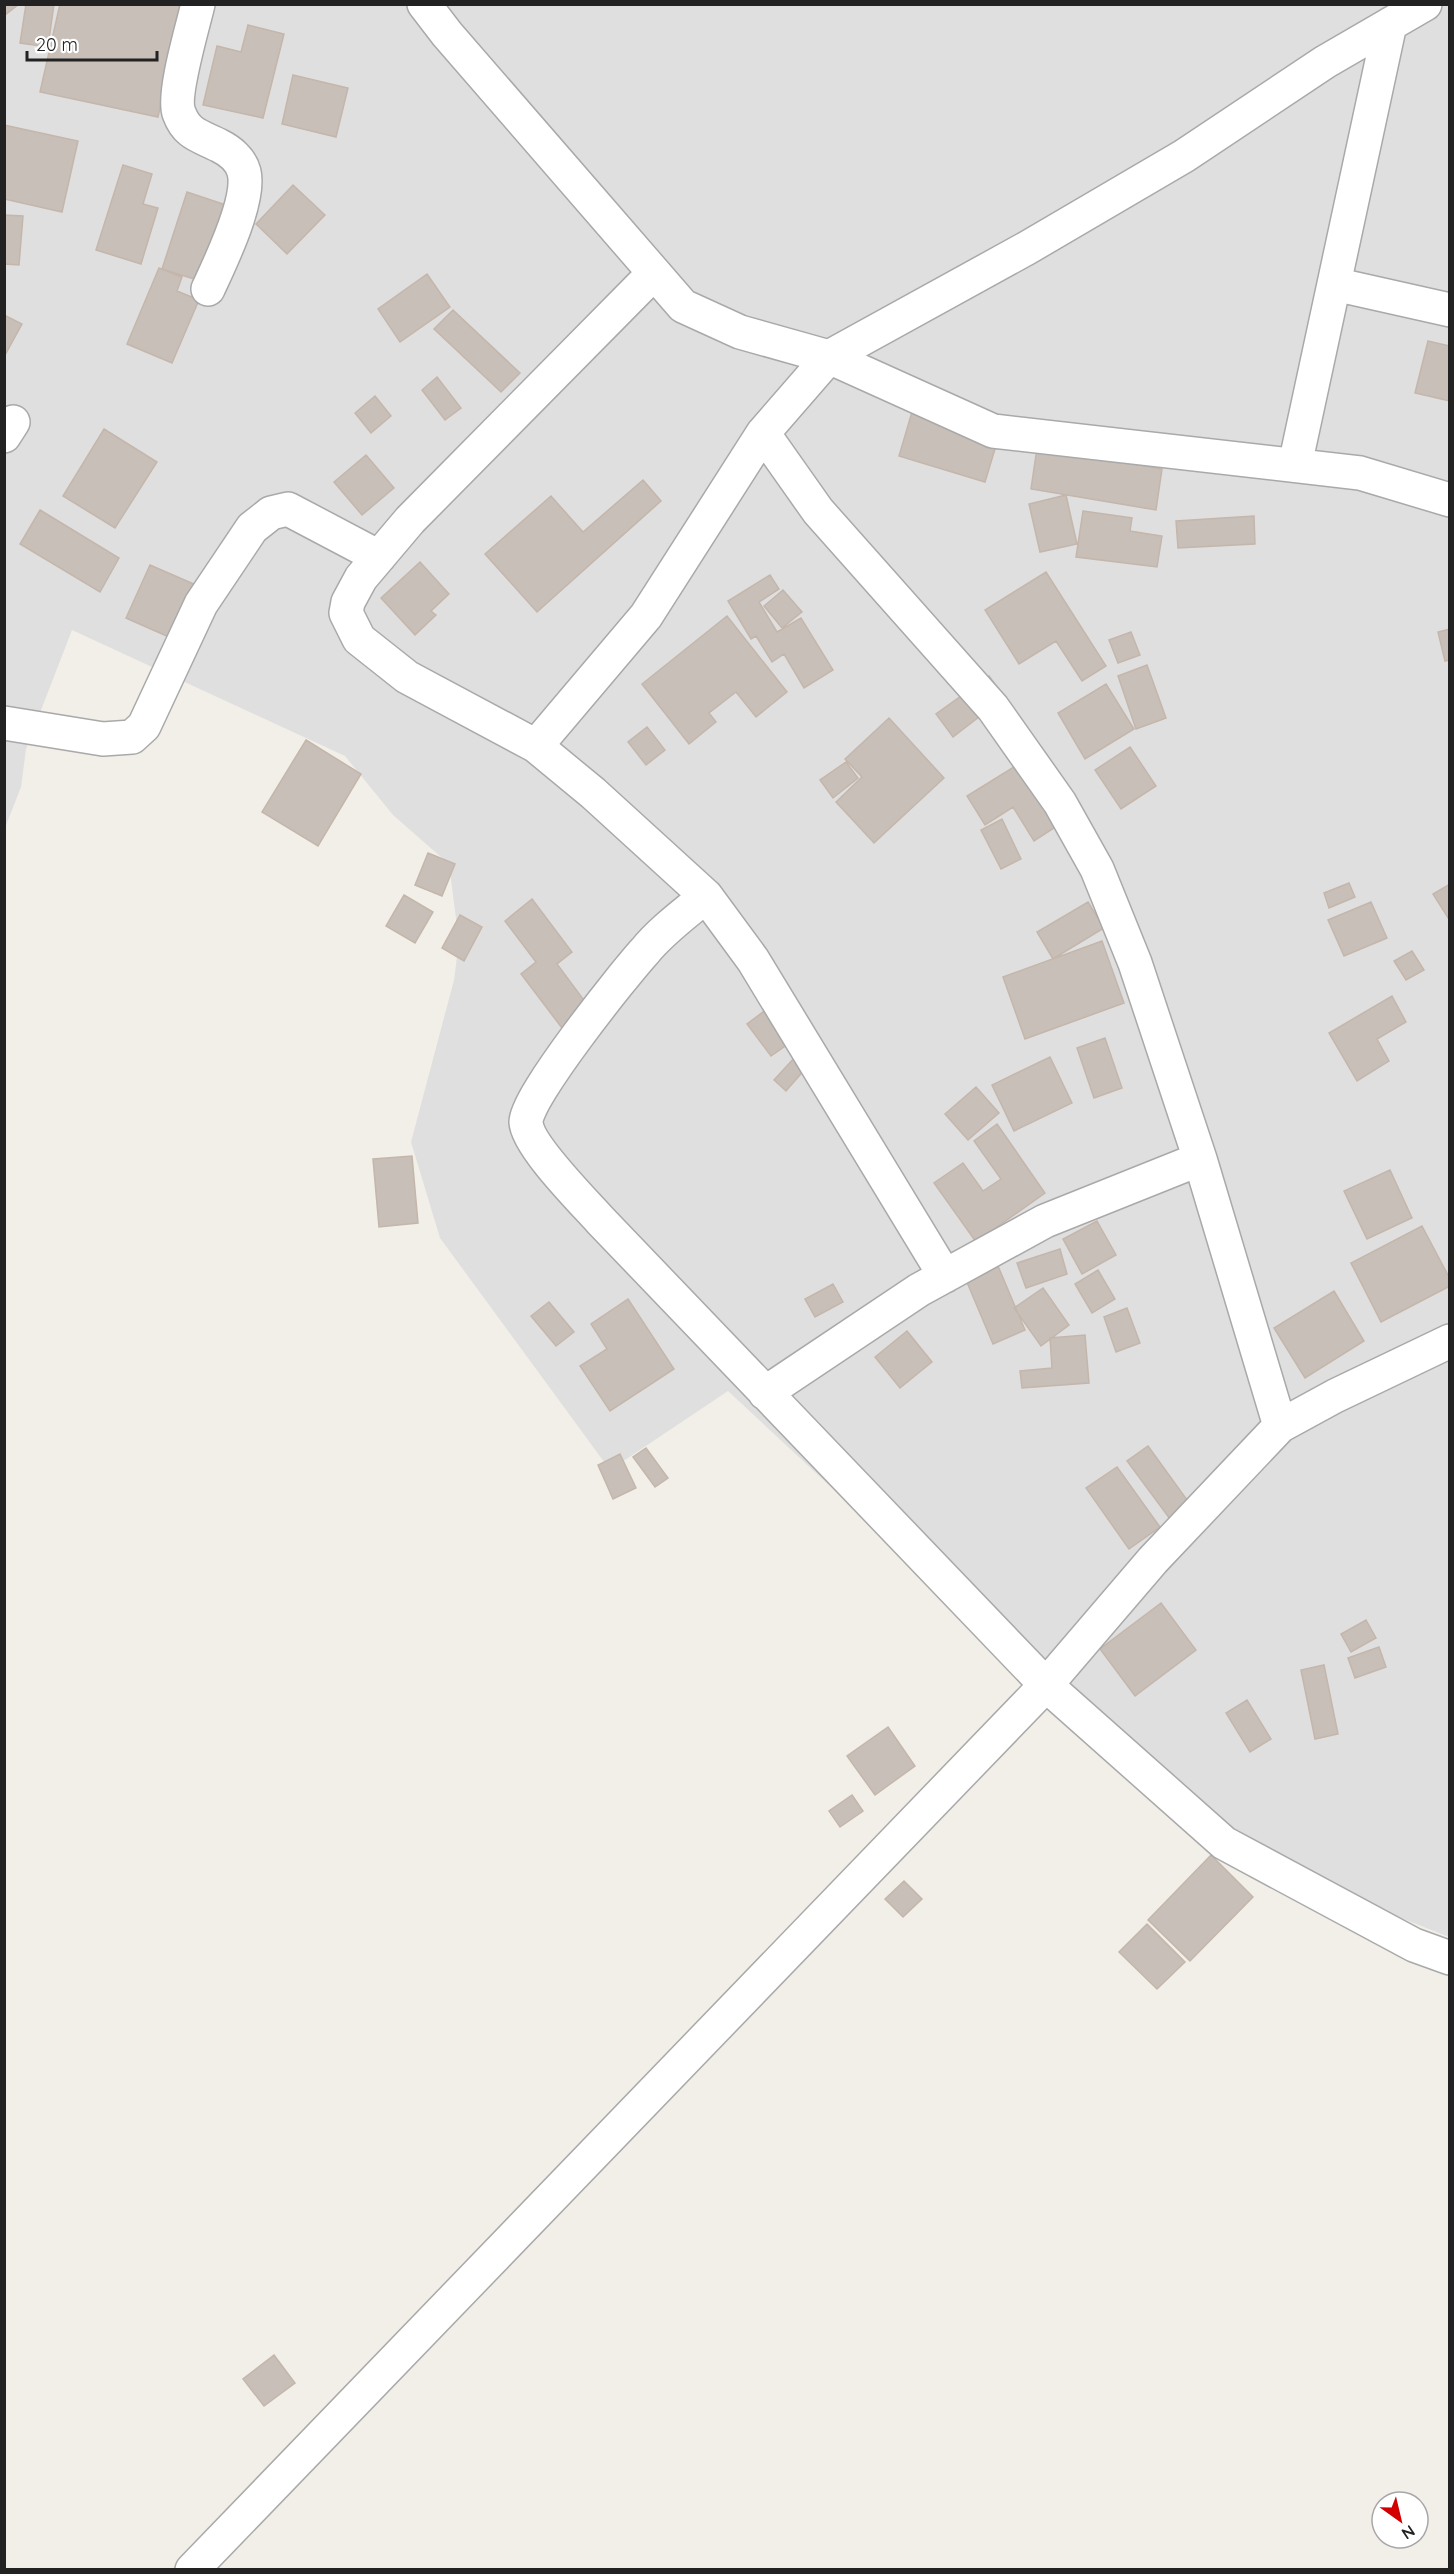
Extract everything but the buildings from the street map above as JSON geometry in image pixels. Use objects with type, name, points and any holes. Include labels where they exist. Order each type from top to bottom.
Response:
[{"type":"street","points":[[198,4],[182,75],[178,112],[192,134],[233,154],[244,172],[244,185],[237,221],[208,290]]},
{"type":"street","points":[[424,4],[447,34],[683,306],[740,332],[830,357],[993,431],[1360,472],[1449,500]]},
{"type":"street","points":[[536,746],[646,616],[763,434],[830,357],[1027,248],[1184,156],[1325,62],[1425,4]]},
{"type":"street","points":[[1295,465],[1390,24]]},
{"type":"street","points":[[654,273],[410,520],[361,578],[348,602],[346,613],[359,639],[407,677],[536,746],[593,793],[706,896],[753,960],[945,1276]]},
{"type":"street","points":[[1334,284],[1449,310]]},
{"type":"street","points":[[763,434],[818,511],[993,708],[1060,804],[1096,869],[1135,963],[1200,1159],[1280,1426]]},
{"type":"street","points":[[4,723],[103,739],[132,737],[144,726],[201,604],[252,528],[271,513],[288,509],[379,557]]},
{"type":"street","points":[[706,896],[646,949],[592,1015],[538,1094],[526,1120],[528,1133],[538,1149],[600,1220],[1046,1684],[1224,1843],[1414,1945],[1449,1958]]},
{"type":"street","points":[[765,1393],[919,1290],[1045,1221],[1200,1159]]},
{"type":"street","points":[[192,2570],[1046,1684],[1153,1560],[1280,1426],[1345,1391],[1449,1341]]},
{"type":"shaded area","points":[[5,5],[1449,5],[1449,1937],[1213,1843],[728,1391],[610,1470],[440,1238],[411,1142],[454,980],[459,942],[449,864],[393,815],[345,756],[72,630],[26,749],[21,787],[5,828]]}]
